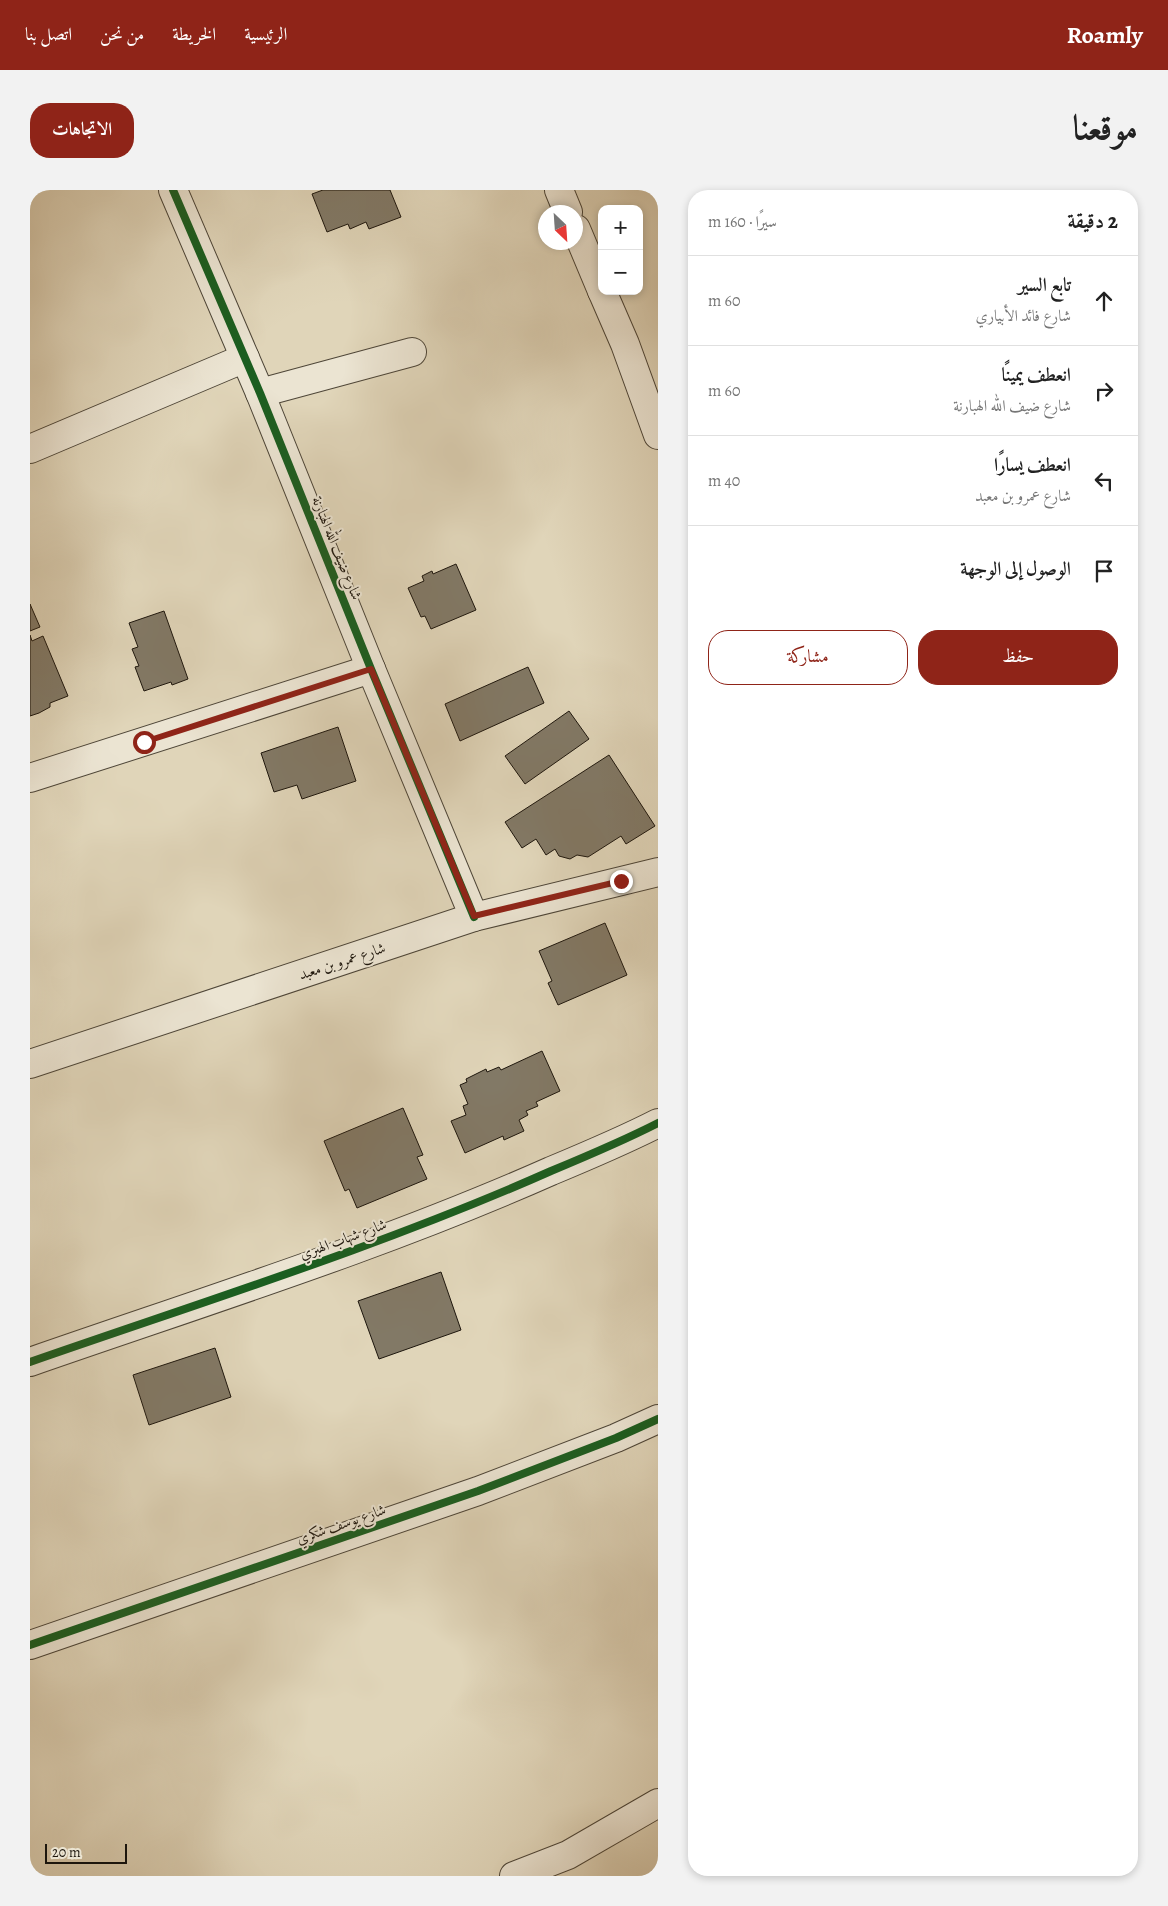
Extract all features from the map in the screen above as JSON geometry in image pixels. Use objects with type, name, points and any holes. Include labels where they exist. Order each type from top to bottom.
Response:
[{"type":"street","name":"شارع ضيف الله الهبارنة","points":[[173,190],[260,393],[371,669],[474,916]]},
{"type":"street","points":[[558,190],[565,205]]},
{"type":"street","points":[[583,246],[598,282]]},
{"type":"street","points":[[604,295],[625,344],[658,435]]},
{"type":"street","points":[[260,393],[412,352]]},
{"type":"street","points":[[30,449],[245,358]]},
{"type":"street","points":[[30,778],[371,669]]},
{"type":"street","name":"شارع عمرو بن معبد","points":[[30,1064],[474,916],[658,872]]},
{"type":"street","name":"شارع شهاب الهبري","points":[[30,1362],[339,1256],[497,1195],[621,1142],[658,1123]]},
{"type":"street","name":"شارع يوسف شكري","points":[[30,1645],[478,1491],[616,1438],[658,1419]]},
{"type":"street","points":[[514,1876],[572,1865],[658,1803]]},
{"type":"building","points":[[323,190],[390,190],[401,217],[369,229],[366,222],[350,229],[348,224],[327,232],[312,194]]},
{"type":"building","points":[[456,564],[476,610],[431,629],[425,616],[421,617],[408,588],[424,581],[422,576],[432,571],[433,574]]},
{"type":"building","points":[[30,604],[40,627],[30,631]]},
{"type":"building","points":[[164,611],[188,679],[172,685],[171,682],[144,691],[135,667],[139,666],[132,649],[138,647],[129,623]]},
{"type":"building","points":[[30,635],[32,641],[43,636],[68,696],[50,703],[50,707],[30,716]]},
{"type":"building","points":[[528,667],[544,703],[460,741],[445,704]]},
{"type":"building","points":[[569,711],[589,739],[525,784],[505,756]]},
{"type":"building","points":[[338,727],[356,781],[302,799],[297,785],[274,792],[261,753]]},
{"type":"building","points":[[609,755],[655,826],[626,844],[621,836],[588,857],[577,855],[570,859],[559,856],[555,849],[546,855],[536,839],[522,848],[505,822]]},
{"type":"building","points":[[605,923],[627,975],[558,1005],[548,983],[552,981],[539,951]]},
{"type":"building","points":[[542,1051],[560,1091],[536,1102],[538,1106],[526,1111],[528,1115],[519,1120],[524,1131],[504,1140],[503,1136],[465,1153],[451,1121],[466,1115],[463,1106],[468,1104],[460,1085],[467,1082],[466,1079],[486,1069],[487,1072],[499,1067],[501,1070]]},
{"type":"building","points":[[403,1108],[423,1155],[417,1157],[427,1179],[357,1208],[349,1189],[345,1191],[324,1141]]},
{"type":"building","points":[[441,1272],[461,1330],[379,1359],[358,1301]]},
{"type":"building","points":[[215,1348],[231,1397],[149,1425],[133,1375]]},
{"type":"cycle path","points":[[173,190],[260,393],[371,669],[474,917]]},
{"type":"cycle path","points":[[30,1362],[293,1272],[423,1224],[591,1154],[658,1123]]},
{"type":"cycle path","points":[[30,1645],[478,1491],[616,1438],[658,1419]]},
{"type":"route","points":[[144,742],[371,669],[474,916],[621,881]]}]
